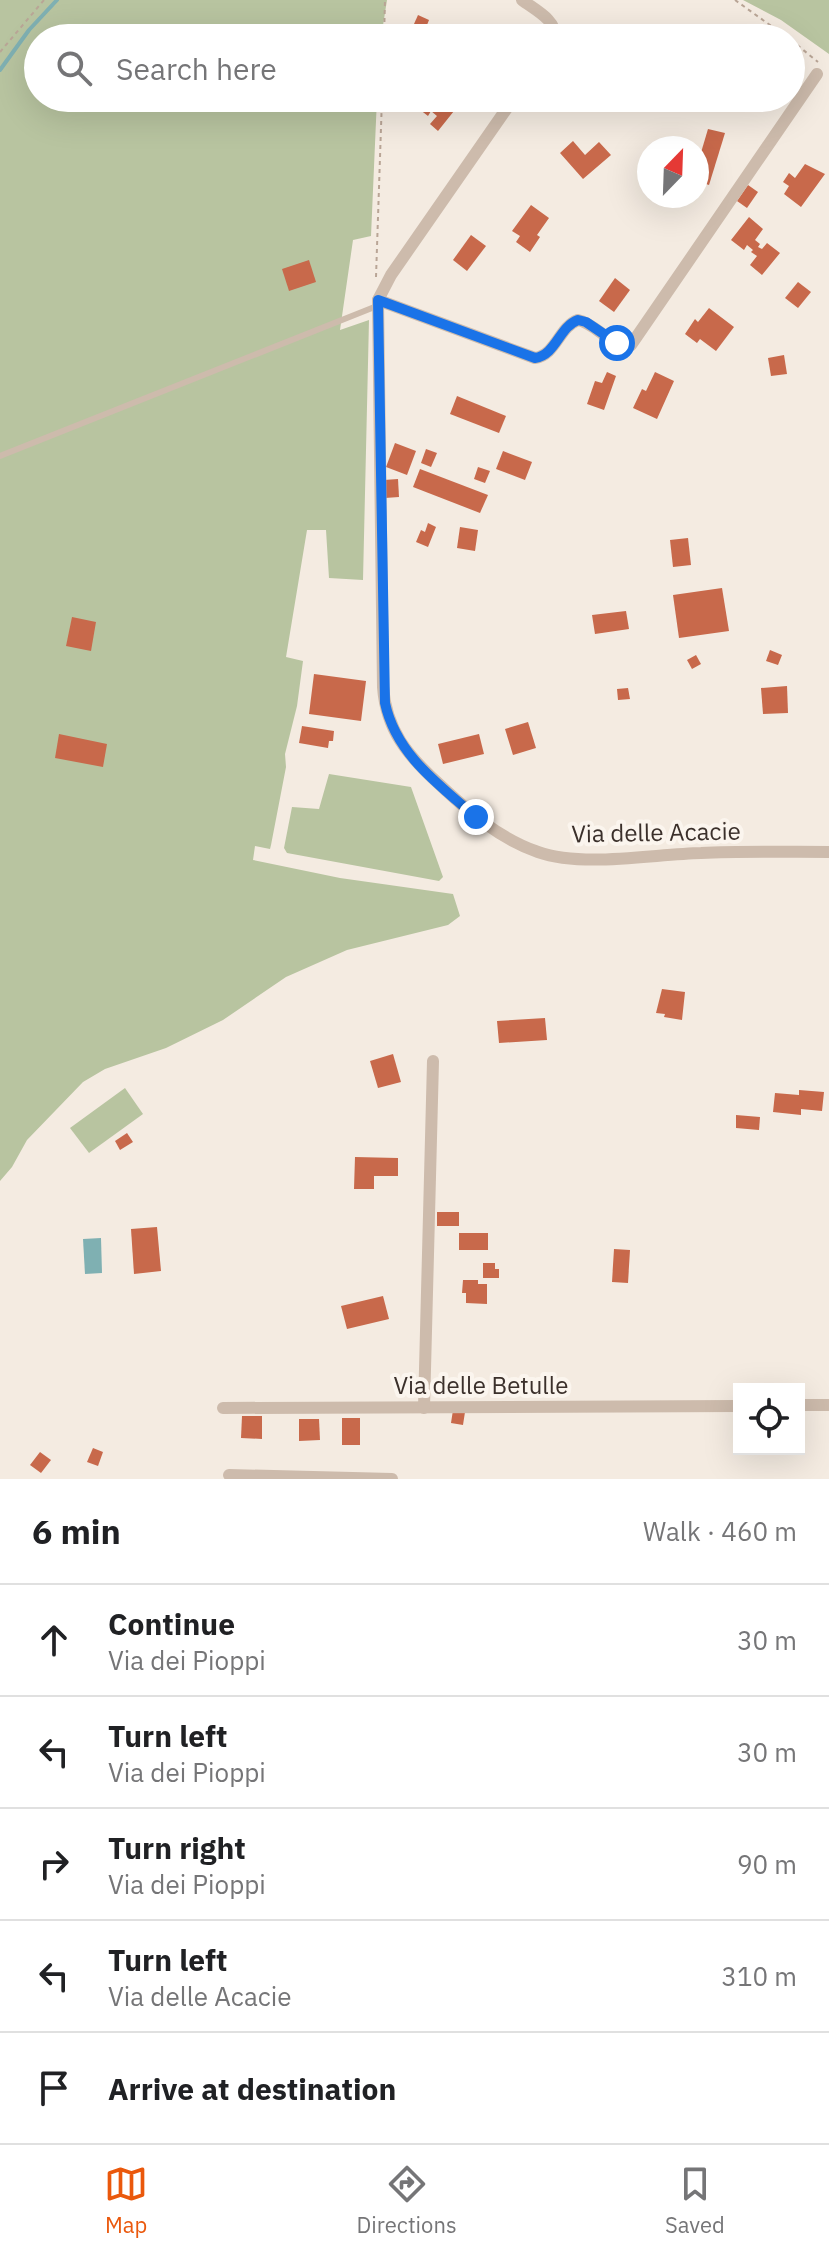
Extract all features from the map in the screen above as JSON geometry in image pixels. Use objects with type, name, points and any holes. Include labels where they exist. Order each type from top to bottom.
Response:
[{"type":"street","points":[[522,0],[552,24]]},
{"type":"street","points":[[805,91],[817,74]]},
{"type":"street","points":[[504,112],[391,275],[378,303],[535,358],[546,355],[568,325],[578,320],[617,343],[631,345],[790,112]]},
{"type":"street","name":"Via delle Acacie","points":[[378,303],[384,692],[392,727],[408,754],[485,824],[508,839],[543,854],[590,858],[829,852]]},
{"type":"street","points":[[424,1408],[433,1061]]},
{"type":"street","points":[[805,1405],[829,1405]]},
{"type":"street","name":"Via delle Betulle","points":[[223,1408],[733,1406]]},
{"type":"street","points":[[229,1475],[392,1479]]},
{"type":"lane","points":[[0,456],[378,303]]},
{"type":"path","points":[[0,52],[44,0]]},
{"type":"path","points":[[384,24],[385,0]]},
{"type":"path","points":[[735,0],[768,24]]},
{"type":"path","points":[[805,51],[820,65],[817,74]]},
{"type":"path","points":[[376,283],[382,112]]},
{"type":"green space","points":[[0,0],[387,0],[383,24],[24,24],[24,112],[376,112],[371,236],[353,240],[340,330],[369,320],[363,580],[329,578],[326,530],[307,530],[286,657],[303,661],[297,706],[285,754],[286,767],[270,849],[255,846],[253,860],[340,878],[453,894],[460,916],[448,925],[347,950],[286,977],[223,1020],[166,1048],[105,1069],[83,1082],[27,1140],[0,1181]]},
{"type":"green space","points":[[743,0],[829,0],[829,54],[805,37],[805,24],[787,24]]},
{"type":"green space","points":[[329,774],[411,787],[443,877],[439,881],[287,853],[284,848],[292,807],[319,809]]},
{"type":"green space","points":[[125,1088],[143,1114],[89,1153],[70,1128]]},
{"type":"water","points":[[101,1238],[102,1273],[85,1274],[83,1239]]},
{"type":"building","points":[[418,15],[429,20],[427,24],[414,24]]},
{"type":"building","points":[[432,112],[453,112],[438,131],[430,124],[437,116]]},
{"type":"building","points":[[708,129],[725,133],[709,185],[709,136],[706,136]]},
{"type":"building","points":[[573,141],[585,155],[599,142],[611,155],[583,179],[560,153]]},
{"type":"building","points":[[805,164],[825,174],[801,207],[784,194],[789,186],[783,182],[789,173],[795,178]]},
{"type":"building","points":[[748,185],[758,192],[747,208],[737,201]]},
{"type":"building","points":[[531,205],[549,218],[530,252],[516,242],[520,236],[512,231]]},
{"type":"building","points":[[749,217],[763,229],[755,240],[760,244],[758,247],[762,249],[767,243],[780,253],[762,275],[750,265],[757,256],[751,252],[753,250],[747,245],[744,250],[731,240]]},
{"type":"building","points":[[471,235],[486,246],[467,271],[453,260]]},
{"type":"building","points":[[309,260],[316,282],[289,291],[282,269]]},
{"type":"building","points":[[615,278],[630,290],[614,312],[599,301]]},
{"type":"building","points":[[798,282],[811,292],[798,308],[785,298]]},
{"type":"building","points":[[709,308],[734,327],[716,351],[700,339],[697,343],[685,334],[695,319],[698,322]]},
{"type":"building","points":[[784,355],[787,374],[771,376],[768,358]]},
{"type":"building","points":[[607,372],[616,376],[604,410],[587,404],[595,381],[602,383]]},
{"type":"building","points":[[655,372],[674,381],[657,419],[633,408]]},
{"type":"building","points":[[457,396],[506,416],[499,433],[450,414]]},
{"type":"building","points":[[395,443],[416,451],[407,475],[386,467]]},
{"type":"building","points":[[426,449],[437,453],[431,467],[421,463]]},
{"type":"building","points":[[503,451],[532,462],[525,480],[496,469]]},
{"type":"building","points":[[478,467],[490,471],[485,483],[474,479]]},
{"type":"building","points":[[420,469],[488,495],[480,513],[413,487]]},
{"type":"building","points":[[398,479],[399,497],[385,498],[384,480]]},
{"type":"building","points":[[428,523],[436,527],[428,547],[416,542]]},
{"type":"building","points":[[460,527],[478,530],[475,551],[457,548]]},
{"type":"building","points":[[688,538],[691,565],[673,567],[670,540]]},
{"type":"building","points":[[722,588],[729,631],[679,638],[673,595]]},
{"type":"building","points":[[626,611],[629,629],[595,634],[592,615]]},
{"type":"building","points":[[72,617],[96,622],[91,651],[66,646]]},
{"type":"building","points":[[770,650],[782,655],[778,665],[766,661]]},
{"type":"building","points":[[696,655],[701,664],[692,669],[687,660]]},
{"type":"building","points":[[314,674],[366,681],[361,721],[309,714]]},
{"type":"building","points":[[787,686],[788,713],[763,714],[761,688]]},
{"type":"building","points":[[628,688],[630,699],[618,700],[617,689]]},
{"type":"building","points":[[528,722],[536,748],[513,755],[505,729]]},
{"type":"building","points":[[302,726],[334,731],[333,741],[329,741],[328,748],[299,743]]},
{"type":"building","points":[[59,734],[107,744],[103,767],[55,758]]},
{"type":"building","points":[[479,734],[484,754],[443,764],[438,744]]},
{"type":"building","points":[[662,989],[685,992],[682,1020],[656,1013]]},
{"type":"building","points":[[545,1018],[547,1040],[499,1043],[497,1021]]},
{"type":"building","points":[[393,1054],[401,1082],[378,1088],[370,1061]]},
{"type":"building","points":[[799,1090],[824,1092],[822,1111],[801,1109],[801,1115],[773,1112],[775,1093],[799,1095]]},
{"type":"building","points":[[736,1115],[760,1117],[759,1130],[736,1128]]},
{"type":"building","points":[[127,1133],[133,1142],[120,1150],[115,1141]]},
{"type":"building","points":[[355,1157],[398,1158],[398,1176],[374,1176],[374,1189],[354,1189]]},
{"type":"building","points":[[437,1212],[459,1212],[459,1226],[437,1226]]},
{"type":"building","points":[[157,1227],[161,1271],[134,1274],[131,1229]]},
{"type":"building","points":[[459,1233],[488,1233],[488,1250],[459,1250]]},
{"type":"building","points":[[614,1249],[630,1250],[628,1283],[612,1282]]},
{"type":"building","points":[[483,1263],[495,1263],[499,1278],[483,1278]]},
{"type":"building","points":[[463,1280],[478,1280],[478,1284],[487,1284],[487,1304],[466,1303],[466,1293],[462,1293]]},
{"type":"building","points":[[383,1296],[389,1319],[347,1329],[341,1306]]},
{"type":"building","points":[[453,1410],[465,1412],[463,1425],[451,1423]]},
{"type":"building","points":[[242,1416],[262,1416],[262,1439],[241,1438]]},
{"type":"building","points":[[342,1418],[360,1418],[360,1445],[342,1445]]},
{"type":"building","points":[[299,1419],[319,1419],[320,1440],[299,1441]]},
{"type":"building","points":[[93,1448],[103,1452],[98,1466],[87,1462]]},
{"type":"building","points":[[40,1452],[51,1460],[41,1473],[30,1465]]},
{"type":"waterway","points":[[35,24],[57,0]]},
{"type":"waterway","points":[[0,70],[24,37]]},
{"type":"route","points":[[476,817],[408,754],[396,736],[385,703],[378,300],[535,358],[546,355],[568,325],[578,320],[583,320],[617,343]]}]
